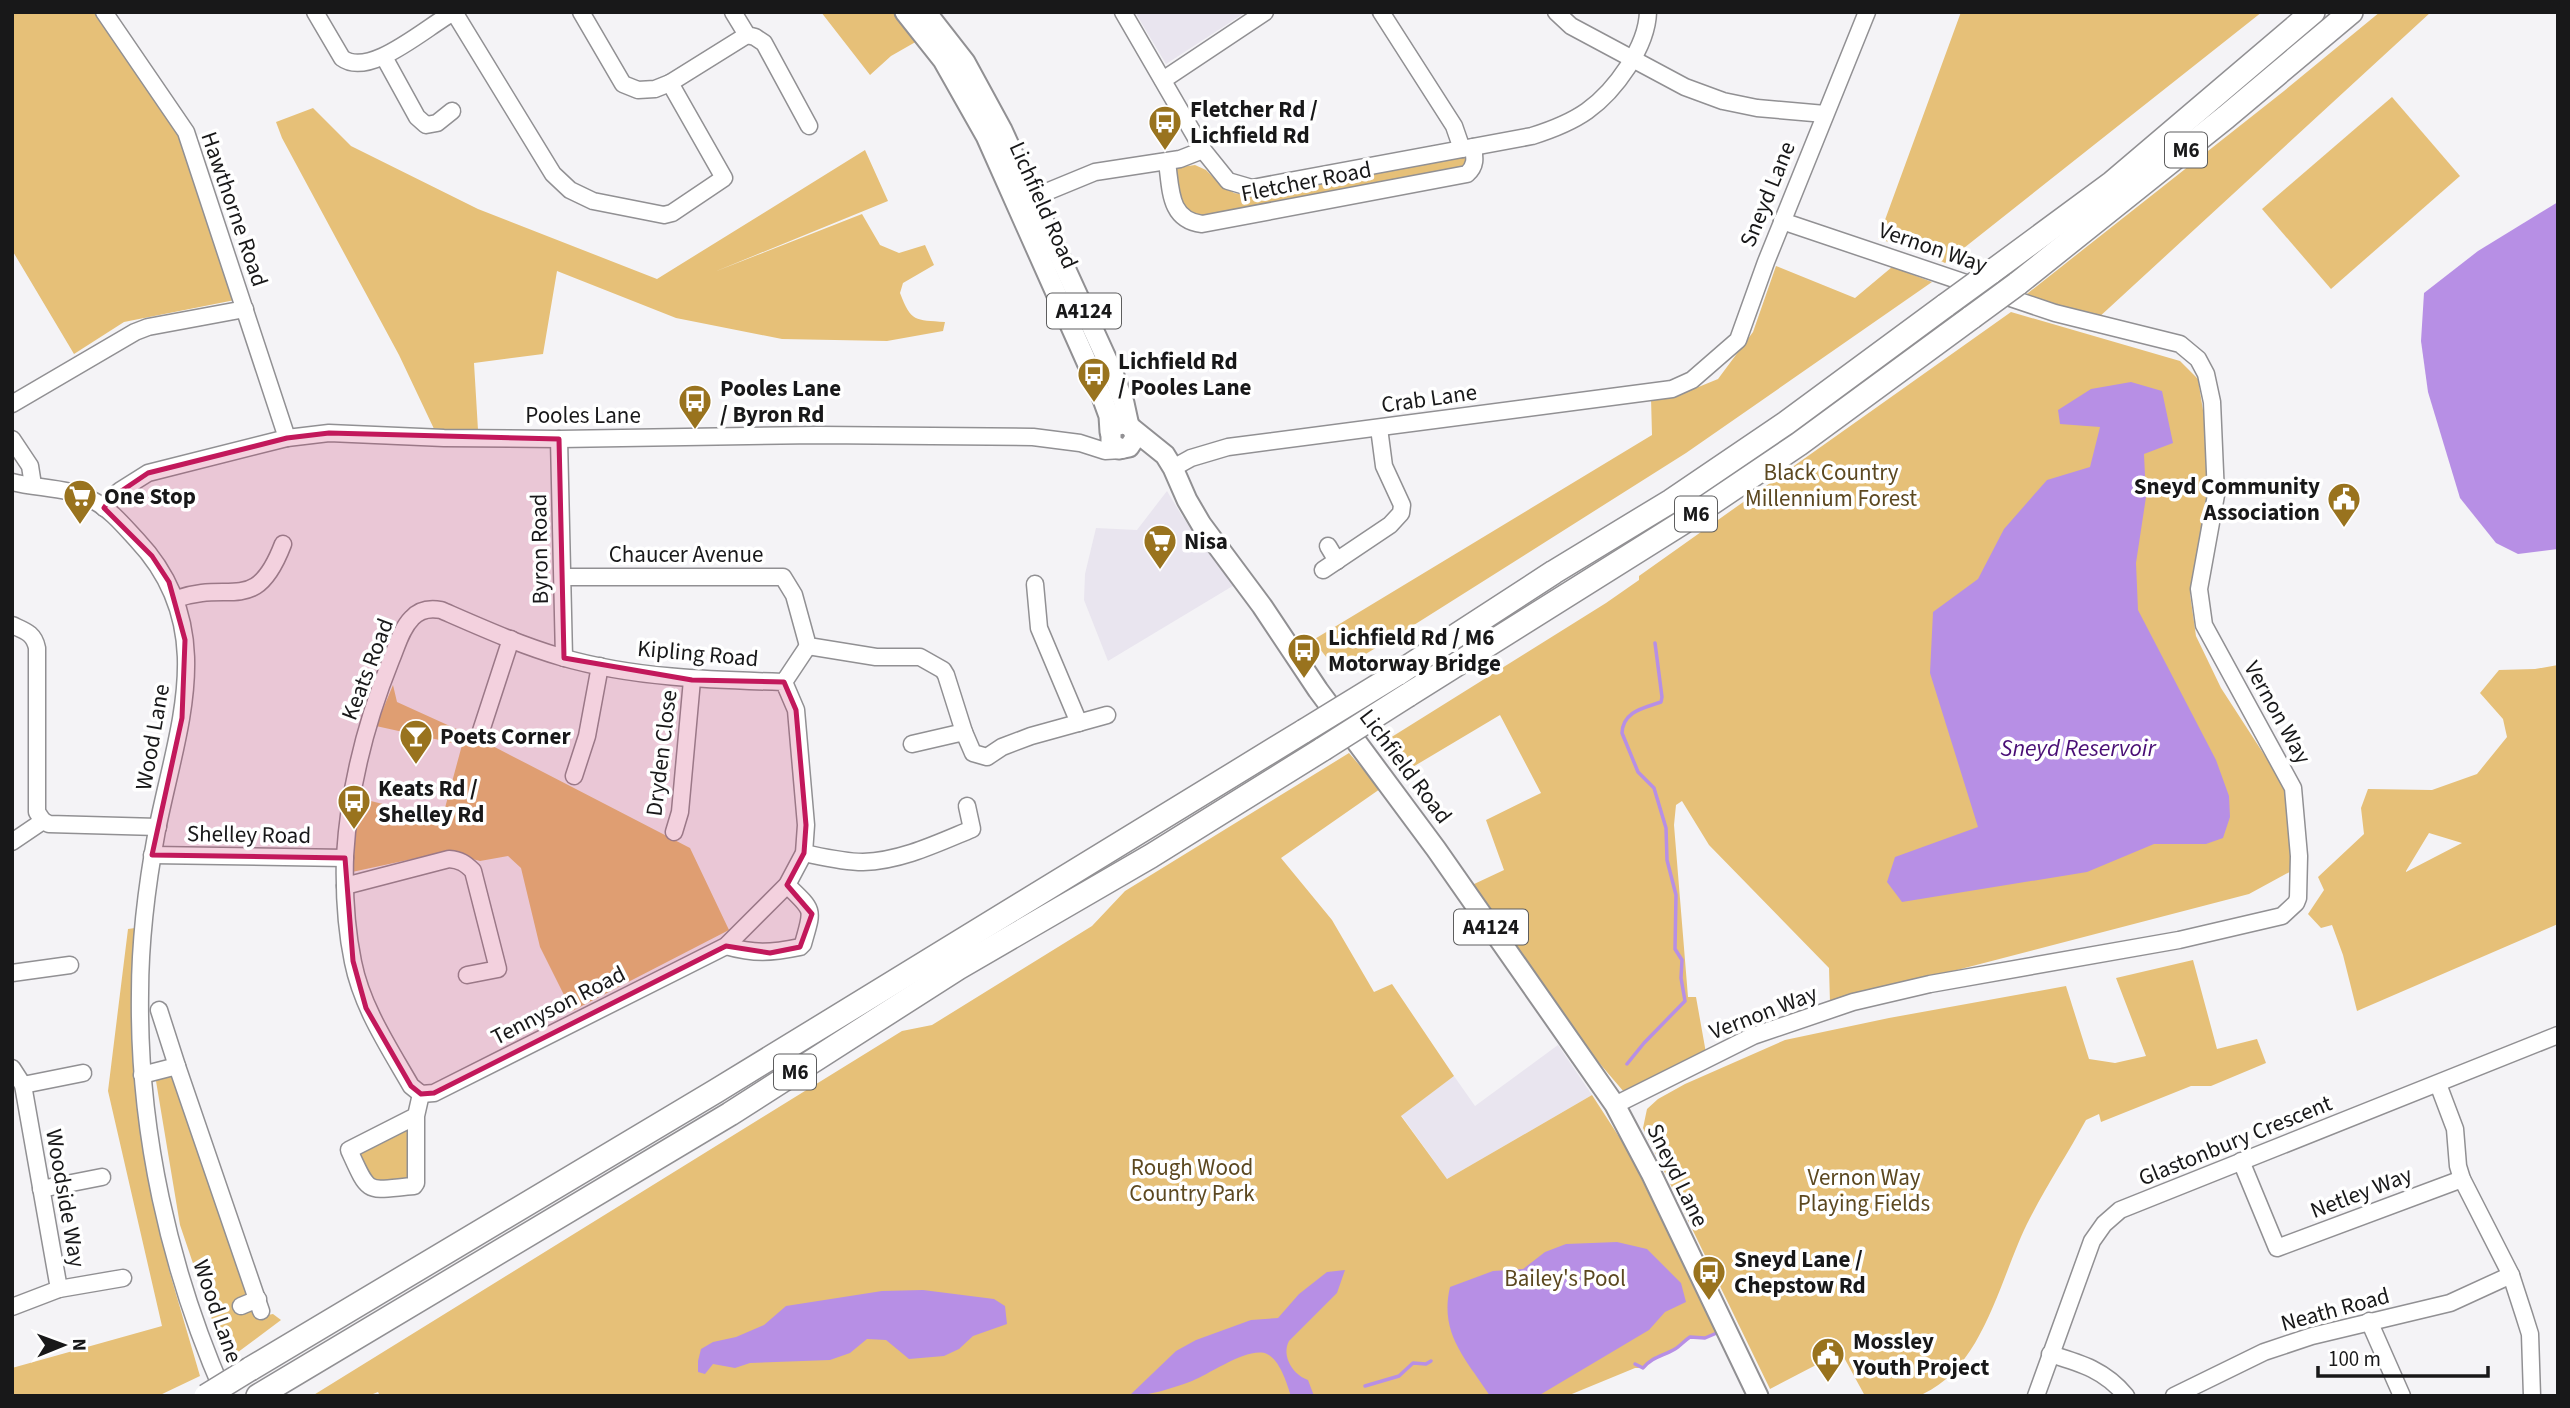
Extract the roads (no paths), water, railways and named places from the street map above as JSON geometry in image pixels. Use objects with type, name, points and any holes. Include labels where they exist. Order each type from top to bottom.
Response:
[{"type":"highway","name":"M6","points":[[206,1396],[716,1091],[1397,674],[1554,572],[1671,501],[1786,423],[2112,183],[2313,12]]},
{"type":"highway","name":"M6","points":[[262,1394],[730,1114],[958,968],[1151,856],[1682,523],[1799,444],[2017,284],[2206,134],[2351,12]]},
{"type":"main road","name":"Lichfield Road","points":[[905,12],[956,80],[1025,201],[1113,373],[1131,428],[1165,455],[1186,500],[1201,524],[1262,606],[1318,690],[1436,849],[1610,1098]]},
{"type":"main road","name":"Lichfield Road","points":[[926,12],[965,62],[1002,130],[1025,201],[1117,441]]},
{"type":"main road","points":[[1117,441],[1134,442],[1131,428]]},
{"type":"main road","points":[[1117,441],[1157,464],[1173,468]]},
{"type":"main road","name":"Sneyd Lane","points":[[1610,1098],[1651,1174],[1758,1396]]},
{"type":"street","name":"Hawthorne Road","points":[[104,12],[186,132],[287,438]]},
{"type":"street","points":[[315,12],[342,58],[349,63],[361,64],[384,57],[450,13],[552,174],[570,190],[593,201],[664,215],[672,213],[724,178],[670,83]]},
{"type":"street","points":[[581,12],[623,84],[638,90],[655,89],[670,83],[747,35]]},
{"type":"street","points":[[733,12],[747,35],[764,43],[809,126]]},
{"type":"street","name":"Fletcher Road","points":[[1122,12],[1203,150],[1228,181],[1252,188],[1532,136],[1562,125],[1587,111],[1633,59],[1645,35],[1648,12]]},
{"type":"street","points":[[1163,80],[1265,12]]},
{"type":"street","points":[[1381,12],[1468,148]]},
{"type":"street","points":[[1556,12],[1572,26],[1685,87],[1723,101],[1757,108],[1825,114]]},
{"type":"street","name":"Sneyd Lane","points":[[1692,380],[1738,340],[1782,221],[1867,12]]},
{"type":"street","points":[[384,57],[417,117],[426,125],[437,123],[452,111]]},
{"type":"street","name":"Fletcher Road","points":[[1167,162],[1173,201],[1180,215],[1188,222],[1202,224],[1467,174],[1473,168],[1475,160],[1468,148]]},
{"type":"street","points":[[1025,201],[1095,172],[1167,162],[1203,150]]},
{"type":"street","name":"Vernon Way","points":[[1610,1098],[1753,1036],[1853,1002],[1930,984],[2167,942],[2282,916],[2290,911],[2298,898],[2299,856],[2293,788],[2204,625],[2199,589],[2216,495],[2212,402],[2206,374],[2198,359],[2180,344],[2055,313],[1782,221]]},
{"type":"street","points":[[12,404],[135,332],[148,327],[245,309]]},
{"type":"street","name":"Crab Lane","points":[[1173,468],[1191,458],[1228,447],[1672,389],[1692,380]]},
{"type":"street","points":[[1328,546],[1330,565],[1391,525],[1401,513],[1402,505],[1384,466],[1379,428]]},
{"type":"street","name":"Pooles Lane","points":[[104,508],[121,490],[148,473],[287,438],[329,433],[444,438],[818,435],[1033,438],[1080,443],[1117,441]]},
{"type":"street","points":[[12,439],[30,466],[33,485]]},
{"type":"street","name":"Byron Road","points":[[559,439],[564,658]]},
{"type":"street","name":"Wood Lane","points":[[12,482],[80,495],[104,508],[152,556],[169,582],[176,599],[185,640],[185,696],[152,855],[141,965],[142,1075],[150,1140],[165,1217],[189,1299],[225,1396]]},
{"type":"street","points":[[176,599],[197,593],[243,593],[250,590],[270,574],[275,550]]},
{"type":"street","name":"Chaucer Avenue","points":[[563,577],[783,577],[794,594],[808,646]]},
{"type":"street","points":[[1035,584],[1039,628],[1079,723]]},
{"type":"street","name":"Keats Road","points":[[345,858],[350,808],[362,746],[382,683],[404,629],[412,617],[426,609],[441,610],[564,658]]},
{"type":"street","points":[[12,625],[35,638],[37,648],[37,811],[43,821],[49,824],[158,827]]},
{"type":"street","points":[[480,734],[511,639]]},
{"type":"street","points":[[808,646],[876,657],[920,657],[933,663],[946,675],[973,753],[987,757],[1002,747],[1107,715]]},
{"type":"street","name":"Kipling Road","points":[[564,658],[692,680],[785,682],[808,646]]},
{"type":"street","points":[[574,776],[589,726],[600,666]]},
{"type":"street","name":"Dryden Close","points":[[674,832],[680,812],[692,680]]},
{"type":"street","name":"Tennyson Road","points":[[416,1090],[434,1093],[726,946],[787,885],[804,853],[806,825],[796,710],[785,682]]},
{"type":"street","points":[[912,744],[964,732]]},
{"type":"street","points":[[804,853],[836,860],[864,862],[928,848],[972,829],[967,806]]},
{"type":"street","points":[[12,842],[43,821]]},
{"type":"street","name":"Shelley Road","points":[[152,855],[345,858]]},
{"type":"street","points":[[345,858],[345,886],[353,961],[366,1007],[416,1090],[416,1116],[416,1183],[414,1186],[373,1189],[365,1184],[349,1150],[416,1116]]},
{"type":"street","points":[[345,886],[449,859],[461,860],[473,871],[498,969],[467,975]]},
{"type":"street","points":[[726,946],[770,953],[800,947],[803,944],[812,914],[810,906],[787,885]]},
{"type":"street","points":[[12,973],[71,966]]},
{"type":"street","name":"Wood Lane","points":[[159,1010],[260,1305],[241,1306]]},
{"type":"street","name":"Glastonbury Crescent","points":[[2036,1396],[2092,1241],[2104,1224],[2120,1210],[2558,1035]]},
{"type":"street","points":[[142,1075],[177,1066]]},
{"type":"street","name":"Woodside Way","points":[[12,1068],[23,1085],[59,1289],[12,1307]]},
{"type":"street","points":[[23,1085],[84,1073]]},
{"type":"street","points":[[2438,1084],[2455,1129],[2458,1166],[2462,1178],[2511,1275],[2530,1334],[2532,1396]]},
{"type":"street","name":"Netley Way","points":[[2241,1161],[2277,1248],[2462,1178]]},
{"type":"street","points":[[41,1189],[103,1177]]},
{"type":"street","name":"Neath Road","points":[[2174,1396],[2264,1352],[2369,1321],[2450,1304],[2511,1275]]},
{"type":"street","points":[[59,1289],[125,1278]]},
{"type":"street","points":[[2369,1321],[2402,1396]]},
{"type":"street","points":[[2050,1354],[2086,1364],[2114,1382],[2126,1396]]},
{"type":"water","points":[[2558,202],[2558,549],[2518,554],[2496,543],[2460,498],[2428,392],[2421,341],[2424,293],[2478,251]]},
{"type":"water","name":"Sneyd Reservoir","points":[[2131,382],[2162,391],[2173,443],[2144,454],[2146,497],[2136,563],[2138,610],[2216,760],[2229,796],[2230,817],[2223,838],[2206,844],[2154,844],[2087,872],[1902,902],[1887,882],[1895,857],[1978,827],[1930,673],[1933,612],[1978,579],[2004,529],[2047,480],[2090,467],[2100,427],[2060,424],[2058,410],[2091,389]]},
{"type":"water","points":[[1617,1242],[1647,1249],[1681,1283],[1686,1302],[1665,1312],[1649,1330],[1538,1396],[1490,1396],[1464,1358],[1451,1332],[1448,1319],[1450,1287],[1493,1271],[1523,1269],[1545,1252],[1566,1244]]},
{"type":"water","points":[[1345,1270],[1337,1293],[1289,1341],[1287,1347],[1290,1364],[1298,1374],[1308,1380],[1314,1396],[1291,1396],[1276,1361],[1267,1354],[1259,1353],[1240,1357],[1200,1378],[1177,1386],[1129,1396],[1176,1351],[1196,1340],[1251,1320],[1278,1318],[1299,1294],[1327,1272]]},
{"type":"water","points":[[923,1290],[994,1299],[1005,1306],[1007,1324],[973,1336],[959,1349],[944,1356],[909,1359],[886,1340],[867,1339],[850,1353],[830,1360],[750,1363],[735,1368],[713,1364],[705,1374],[698,1372],[701,1349],[713,1342],[736,1337],[764,1325],[786,1306],[882,1291]]},
{"type":"waterway","points":[[1627,1064],[1685,1001],[1681,978],[1682,960],[1675,949],[1676,895],[1667,860],[1666,828],[1654,788],[1638,772],[1622,733],[1630,715],[1661,702],[1655,643]]},
{"type":"waterway","points":[[1635,1364],[1643,1368],[1690,1337],[1705,1338],[1719,1332]]},
{"type":"waterway","points":[[1365,1386],[1399,1376],[1413,1363],[1426,1364],[1431,1361]]},
{"type":"place","name":"Fletcher Rd / Lichfield Rd","points":[[1165,152]]},
{"type":"place","name":"Lichfield Rd / Pooles Lane","points":[[1094,404]]},
{"type":"place","name":"Pooles Lane / Byron Rd","points":[[695,431]]},
{"type":"place","name":"One Stop","points":[[80,526]]},
{"type":"place","name":"Sneyd Community Association","points":[[2344,529]]},
{"type":"place","name":"Nisa","points":[[1160,571]]},
{"type":"place","name":"Lichfield Rd / M6 Motorway Bridge","points":[[1304,680]]},
{"type":"place","name":"Poets Corner","points":[[416,766]]},
{"type":"place","name":"Keats Rd / Shelley Rd","points":[[354,831]]},
{"type":"place","name":"Sneyd Lane / Chepstow Rd","points":[[1709,1302]]},
{"type":"place","name":"Mossley Youth Project","points":[[1828,1384]]},
{"type":"park label","name":"Black Country Millennium Forest","points":[[1831,485]]},
{"type":"park label","name":"Rough Wood Country Park","points":[[1192,1180]]},
{"type":"park label","name":"Vernon Way Playing Fields","points":[[1864,1190]]},
{"type":"park label","name":"Bailey's Pool","points":[[1565,1278]]}]
